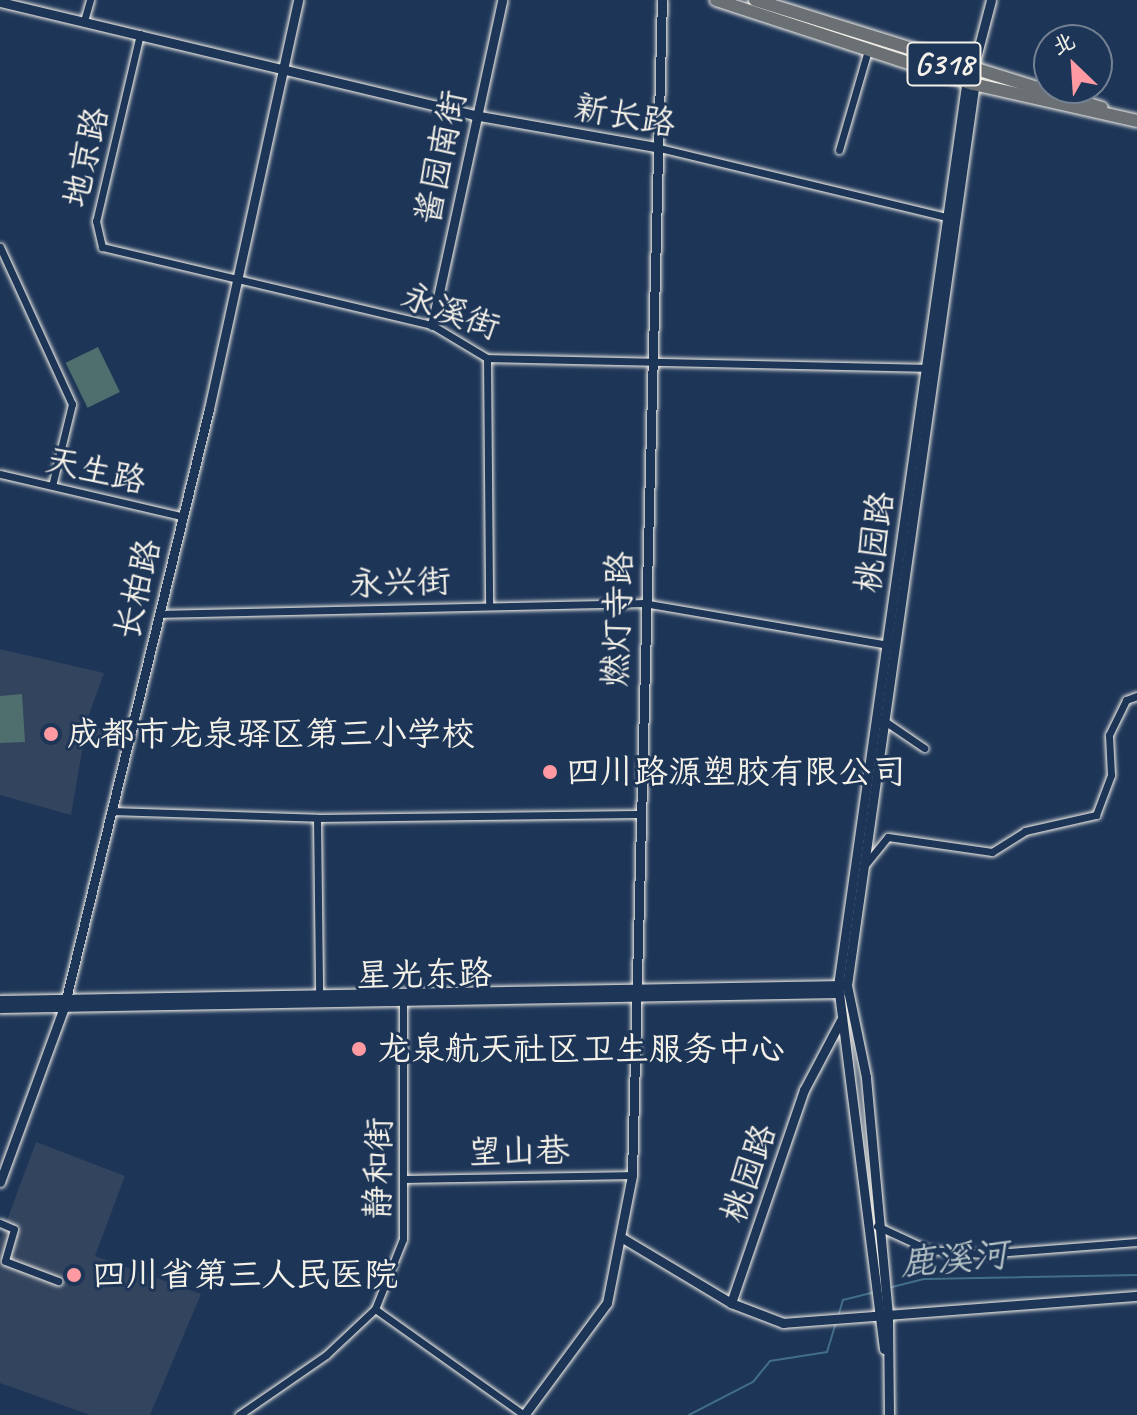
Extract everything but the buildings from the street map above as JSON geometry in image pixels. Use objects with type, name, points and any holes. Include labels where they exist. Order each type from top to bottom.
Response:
[{"type":"highway","name":"G318","points":[[716,0],[868,50],[1137,121]]},
{"type":"highway","name":"G318","points":[[755,0],[971,77],[1137,113]]},
{"type":"street","points":[[84,21],[90,0]]},
{"type":"street","name":"长柏路","points":[[0,1182],[65,1004],[238,280],[298,0]]},
{"type":"street","name":"酱园南街","points":[[432,325],[474,115],[502,0]]},
{"type":"street","name":"燃灯寺路","points":[[524,1415],[607,1303],[624,1239],[632,1175],[643,603],[662,0]]},
{"type":"street","name":"桃园路","points":[[875,1251],[841,1020],[843,990],[971,77],[991,0]]},
{"type":"street","name":"新长路","points":[[0,2],[474,115],[655,147],[951,218]]},
{"type":"street","name":"地京路","points":[[140,34],[96,242],[238,280]]},
{"type":"street","points":[[839,150],[868,50]]},
{"type":"street","points":[[0,247],[72,404],[52,486]]},
{"type":"street","name":"永溪街","points":[[238,280],[432,325],[487,358],[929,368]]},
{"type":"street","points":[[487,358],[489,605]]},
{"type":"street","name":"天生路","points":[[0,474],[181,516]]},
{"type":"street","name":"永兴街","points":[[159,614],[643,603],[890,644]]},
{"type":"street","points":[[889,1371],[878,1318],[877,1226],[866,1077],[843,990],[883,720],[890,644]]},
{"type":"street","points":[[861,869],[888,837],[992,852],[1025,831],[1096,815],[1111,775],[1109,735],[1126,700],[1137,696]]},
{"type":"street","points":[[883,720],[924,748]]},
{"type":"street","points":[[111,811],[317,818],[638,814]]},
{"type":"street","points":[[317,818],[319,994]]},
{"type":"street","name":"星光东路","points":[[0,1000],[65,1004],[843,990]]},
{"type":"street","name":"星光东路","points":[[0,1008],[319,994],[403,997]]},
{"type":"street","name":"静和街","points":[[239,1415],[326,1355],[375,1309],[403,1239],[407,1179],[403,997]]},
{"type":"street","name":"桃园路","points":[[731,1303],[804,1090],[841,1020]]},
{"type":"street","name":"望山巷","points":[[407,1179],[632,1175]]},
{"type":"street","points":[[0,1223],[14,1229],[5,1261],[58,1281]]},
{"type":"street","points":[[877,1226],[929,1250],[983,1254],[1137,1242]]},
{"type":"street","points":[[624,1239],[731,1303],[783,1323],[852,1321],[888,1315],[1137,1296]]},
{"type":"street","points":[[880,1298],[888,1315],[889,1415]]},
{"type":"street","points":[[375,1309],[524,1415]]},
{"type":"shaded area","name":"成都市龙泉驿区第三小学校","points":[[0,649],[104,673],[86,723],[103,730],[100,741],[84,740],[71,815],[0,795]]},
{"type":"shaded area","name":"四川省第三人民医院","points":[[36,1142],[125,1176],[95,1256],[201,1294],[150,1415],[90,1415],[0,1383],[0,1239]]},
{"type":"green space","points":[[98,347],[120,392],[88,408],[66,363]]},
{"type":"green space","points":[[22,694],[25,742],[0,743],[0,696]]},
{"type":"waterway","name":"鹿溪河","points":[[888,1288],[925,1279],[1137,1275]]},
{"type":"waterway","name":"鹿溪河","points":[[838,1317],[843,1300],[874,1292]]},
{"type":"waterway","name":"鹿溪河","points":[[689,1415],[753,1382],[770,1361],[827,1352],[836,1323]]},
{"type":"place","name":"成都市龙泉驿区第三小学校","points":[[51,734]]},
{"type":"place","name":"四川路源塑胶有限公司","points":[[550,772]]},
{"type":"place","name":"龙泉航天社区卫生服务中心","points":[[359,1049]]},
{"type":"place","name":"四川省第三人民医院","points":[[74,1275]]}]
